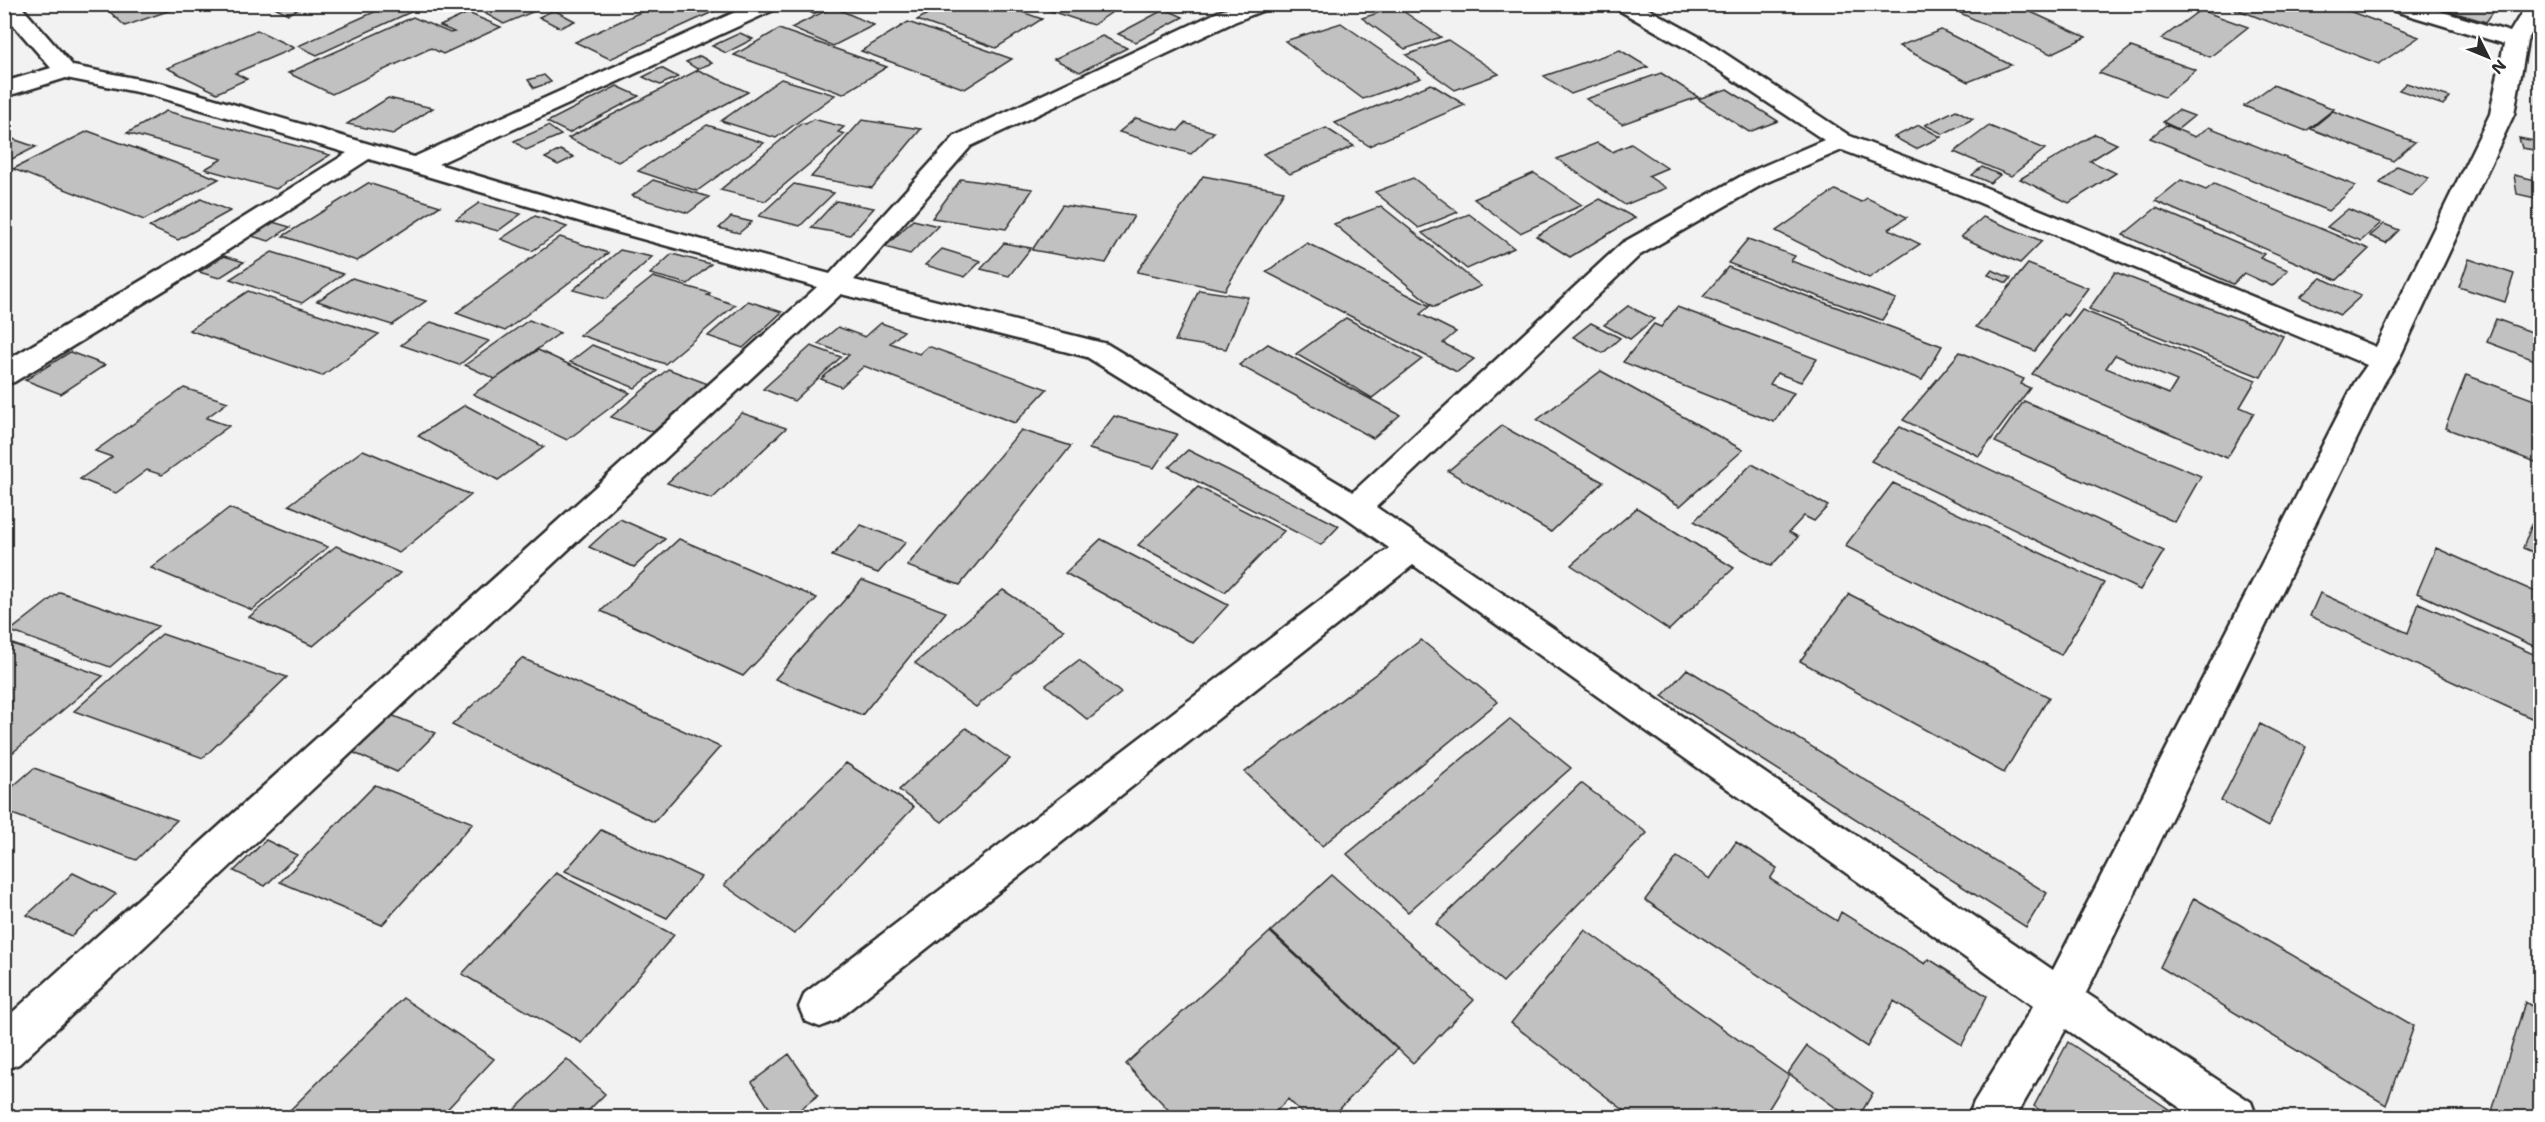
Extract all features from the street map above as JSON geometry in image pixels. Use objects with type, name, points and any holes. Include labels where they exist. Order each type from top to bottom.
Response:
[{"type":"street","points":[[7,4],[65,71]]},
{"type":"street","points":[[417,165],[771,4]]},
{"type":"street","points":[[4,1049],[836,284],[963,141],[1226,17],[1262,4]]},
{"type":"street","points":[[1622,4],[1695,44],[1842,141],[1970,190],[2384,361]]},
{"type":"street","points":[[2392,4],[2516,41]]},
{"type":"street","points":[[1990,1118],[2060,1000],[2370,382],[2384,361],[2502,114],[2516,41],[2538,4]]},
{"type":"street","points":[[4,90],[65,71],[156,89],[611,223],[836,284],[1097,350],[1355,508],[1413,547],[2060,1000],[2235,1118]]},
{"type":"street","points":[[1355,508],[1631,249],[1756,178],[1842,141]]},
{"type":"street","points":[[4,375],[180,269],[366,151]]},
{"type":"street","points":[[820,1007],[1413,547]]},
{"type":"building","points":[[132,4],[188,4],[125,26],[110,12]]},
{"type":"building","points":[[269,4],[310,4],[288,14]]},
{"type":"building","points":[[392,4],[428,4],[317,55],[298,46]]},
{"type":"building","points":[[468,4],[551,4],[504,24]]},
{"type":"building","points":[[658,4],[730,4],[610,59],[575,42]]},
{"type":"building","points":[[835,4],[813,14],[798,5]]},
{"type":"building","points":[[944,4],[999,4],[1042,19],[996,48],[917,20]]},
{"type":"building","points":[[1029,4],[1124,4],[1093,25]]},
{"type":"building","points":[[1978,4],[2013,4],[2086,37],[2051,54],[1960,13]]},
{"type":"building","points":[[2223,4],[2330,4],[2419,37],[2379,64]]},
{"type":"building","points":[[2425,4],[2499,4],[2486,22]]},
{"type":"building","points":[[833,7],[874,25],[833,46],[791,28]]},
{"type":"building","points":[[1397,7],[1441,37],[1405,49],[1362,18]]},
{"type":"building","points":[[1165,9],[1183,17],[1136,42],[1118,34]]},
{"type":"building","points":[[554,10],[575,21],[560,28],[539,17]]},
{"type":"building","points":[[2200,10],[2248,27],[2210,57],[2161,39]]},
{"type":"building","points":[[468,13],[501,27],[443,54],[431,48],[332,94],[288,73],[413,17],[450,33],[454,32],[440,26]]},
{"type":"building","points":[[908,22],[1012,59],[965,89],[861,51]]},
{"type":"building","points":[[1341,23],[1421,78],[1363,99],[1285,41]]},
{"type":"building","points":[[779,29],[887,67],[843,94],[734,55]]},
{"type":"building","points":[[257,30],[294,48],[235,73],[247,79],[217,93],[167,68]]},
{"type":"building","points":[[1941,30],[2011,65],[1968,82],[1899,46]]},
{"type":"building","points":[[740,33],[753,39],[726,53],[712,46]]},
{"type":"building","points":[[1102,36],[1127,48],[1080,72],[1054,59]]},
{"type":"building","points":[[1448,40],[1499,74],[1455,90],[1406,55]]},
{"type":"building","points":[[2131,47],[2196,70],[2164,97],[2099,73]]},
{"type":"building","points":[[1620,50],[1648,67],[1571,94],[1544,76]]},
{"type":"building","points":[[700,56],[712,63],[697,69],[686,62]]},
{"type":"building","points":[[661,68],[678,77],[660,85],[643,77]]},
{"type":"building","points":[[2538,69],[2540,70],[2540,121],[2537,120]]},
{"type":"building","points":[[698,70],[748,92],[618,162],[568,138]]},
{"type":"building","points":[[1661,73],[1698,97],[1622,124],[1586,99]]},
{"type":"building","points":[[544,75],[551,82],[534,88],[528,80]]},
{"type":"building","points":[[781,79],[835,95],[776,138],[721,121]]},
{"type":"building","points":[[2406,83],[2450,97],[2443,105],[2399,90]]},
{"type":"building","points":[[1431,84],[1465,105],[1369,146],[1335,123]]},
{"type":"building","points":[[2273,85],[2334,109],[2306,131],[2244,106]]},
{"type":"building","points":[[617,86],[639,96],[569,133],[547,122]]},
{"type":"building","points":[[1727,89],[1778,121],[1749,132],[1698,99]]},
{"type":"building","points":[[388,98],[433,108],[393,134],[347,124]]},
{"type":"building","points":[[1956,110],[1973,119],[1943,134],[1925,125]]},
{"type":"building","points":[[2178,110],[2194,116],[2178,129],[2163,122]]},
{"type":"building","points":[[166,111],[330,155],[276,189],[205,169],[222,159],[127,133]]},
{"type":"building","points":[[2333,111],[2415,142],[2393,161],[2311,129]]},
{"type":"building","points":[[1136,118],[1178,131],[1185,123],[1214,132],[1191,154],[1119,132]]},
{"type":"building","points":[[813,119],[844,127],[838,132],[845,134],[765,201],[720,190],[802,123],[806,124]]},
{"type":"building","points":[[862,120],[921,129],[872,188],[811,177]]},
{"type":"building","points":[[707,125],[764,143],[697,191],[638,171]]},
{"type":"building","points":[[1919,125],[1941,137],[1916,149],[1894,137]]},
{"type":"building","points":[[2166,125],[2195,137],[2209,127],[2356,186],[2328,211],[2150,138]]},
{"type":"building","points":[[548,126],[561,135],[526,150],[514,141]]},
{"type":"building","points":[[1989,126],[2045,149],[2011,176],[1954,152]]},
{"type":"building","points":[[1326,128],[1354,146],[1290,174],[1263,154]]},
{"type":"building","points":[[88,131],[219,179],[144,220],[13,169]]},
{"type":"building","points":[[2095,134],[2117,144],[2090,161],[2116,173],[2069,203],[2020,179]]},
{"type":"building","points":[[4,136],[36,147],[4,163]]},
{"type":"building","points":[[2519,138],[2540,142],[2540,151],[2522,148]]},
{"type":"building","points":[[1597,143],[1612,152],[1631,144],[1667,168],[1648,176],[1666,188],[1625,205],[1557,159]]},
{"type":"building","points":[[560,150],[574,157],[558,165],[545,158]]},
{"type":"building","points":[[2397,166],[2429,178],[2411,196],[2380,183]]},
{"type":"building","points":[[1982,167],[2000,175],[1990,183],[1972,175]]},
{"type":"building","points":[[1534,173],[1582,205],[1520,233],[1474,199]]},
{"type":"building","points":[[2514,175],[2540,181],[2540,199],[2517,194]]},
{"type":"building","points":[[1203,176],[1284,191],[1225,290],[1137,272]]},
{"type":"building","points":[[1413,178],[1458,212],[1419,228],[1375,192]]},
{"type":"building","points":[[961,179],[1033,189],[1006,229],[932,218]]},
{"type":"building","points":[[653,180],[709,197],[688,213],[632,196]]},
{"type":"building","points":[[2181,180],[2206,190],[2214,184],[2369,249],[2337,280],[2155,201]]},
{"type":"building","points":[[368,183],[440,206],[357,261],[283,236]]},
{"type":"building","points":[[794,184],[834,193],[800,226],[759,216]]},
{"type":"building","points":[[1835,190],[1861,202],[1867,198],[1907,217],[1889,229],[1920,244],[1869,278],[1776,231]]},
{"type":"building","points":[[201,199],[230,211],[178,240],[149,227]]},
{"type":"building","points":[[1600,199],[1635,218],[1570,257],[1536,236]]},
{"type":"building","points":[[836,201],[874,208],[850,235],[811,228]]},
{"type":"building","points":[[479,203],[521,214],[498,231],[456,219]]},
{"type":"building","points":[[1062,205],[1134,216],[1106,263],[1032,250]]},
{"type":"building","points":[[1381,206],[1481,286],[1434,307],[1334,224]]},
{"type":"building","points":[[2156,208],[2264,254],[2260,258],[2288,270],[2272,286],[2244,273],[2233,284],[2123,235]]},
{"type":"building","points":[[2348,209],[2381,223],[2361,241],[2327,227]]},
{"type":"building","points":[[1469,214],[1514,248],[1467,269],[1422,233]]},
{"type":"building","points":[[535,216],[567,227],[532,251],[501,239]]},
{"type":"building","points":[[731,217],[752,222],[739,233],[719,228]]},
{"type":"building","points":[[1983,217],[2042,241],[2020,263],[1961,237]]},
{"type":"building","points":[[913,220],[938,226],[910,254],[885,247]]},
{"type":"building","points":[[269,221],[290,227],[269,241],[248,235]]},
{"type":"building","points":[[2384,224],[2399,230],[2386,243],[2370,236]]},
{"type":"building","points":[[560,237],[608,253],[505,331],[456,313]]},
{"type":"building","points":[[1748,239],[1795,256],[1791,261],[1896,299],[1882,320],[1728,263]]},
{"type":"building","points":[[1004,243],[1031,248],[1009,276],[981,269]]},
{"type":"building","points":[[1307,243],[1430,306],[1420,314],[1456,332],[1443,343],[1474,359],[1457,372],[1266,272]]},
{"type":"building","points":[[942,249],[981,261],[965,277],[925,265]]},
{"type":"building","points":[[620,250],[652,257],[606,299],[573,290]]},
{"type":"building","points":[[272,252],[343,274],[302,303],[230,279]]},
{"type":"building","points":[[672,254],[711,264],[688,284],[650,274]]},
{"type":"building","points":[[224,256],[244,262],[219,278],[199,272]]},
{"type":"building","points":[[2469,259],[2514,274],[2505,302],[2459,287]]},
{"type":"building","points":[[2028,264],[2088,288],[2067,316],[2063,314],[2035,351],[1976,327]]},
{"type":"building","points":[[1728,267],[1942,346],[1922,380],[1703,297]]},
{"type":"building","points":[[1992,270],[2011,278],[2007,283],[1988,275]]},
{"type":"building","points":[[2115,272],[2283,336],[2261,377],[2089,309]]},
{"type":"building","points":[[653,277],[710,293],[707,295],[735,305],[665,364],[580,335]]},
{"type":"building","points":[[352,278],[426,301],[392,325],[317,301]]},
{"type":"building","points":[[2321,278],[2361,296],[2340,315],[2300,297]]},
{"type":"building","points":[[1199,290],[1248,297],[1226,349],[1175,341]]},
{"type":"building","points":[[248,291],[379,334],[322,376],[189,330]]},
{"type":"building","points":[[748,301],[782,312],[743,348],[708,336]]},
{"type":"building","points":[[1628,306],[1654,319],[1630,339],[1604,325]]},
{"type":"building","points":[[1677,307],[1817,359],[1801,382],[1777,373],[1770,384],[1794,393],[1774,422],[1623,362],[1654,324],[1661,327]]},
{"type":"building","points":[[2082,310],[2256,380],[2240,407],[2254,413],[2227,458],[2032,374]],"holes":[[[2115,355],[2177,381],[2169,394],[2106,368]]]},
{"type":"building","points":[[1346,318],[1422,359],[1372,398],[1296,354]]},
{"type":"building","points":[[2496,319],[2540,335],[2540,362],[2487,342]]},
{"type":"building","points":[[529,320],[560,333],[495,379],[465,365]]},
{"type":"building","points":[[431,322],[489,341],[459,365],[401,345]]},
{"type":"building","points":[[881,323],[904,331],[890,343],[919,354],[928,346],[1047,389],[1015,423],[864,366],[841,387],[821,379],[849,355],[818,344],[838,327],[865,337]]},
{"type":"building","points":[[1591,323],[1620,338],[1603,353],[1573,337]]},
{"type":"building","points":[[1268,344],[1400,415],[1373,438],[1239,365]]},
{"type":"building","points":[[592,345],[657,371],[635,388],[570,362]]},
{"type":"building","points":[[811,346],[841,357],[794,401],[763,389]]},
{"type":"building","points":[[538,350],[630,393],[567,440],[473,394]]},
{"type":"building","points":[[70,352],[105,365],[61,394],[25,380]]},
{"type":"building","points":[[1960,352],[2024,379],[2021,384],[2030,388],[1979,456],[1903,420]]},
{"type":"building","points":[[668,369],[708,384],[653,432],[611,417]]},
{"type":"building","points":[[1601,371],[1743,450],[1680,506],[1537,420]]},
{"type":"building","points":[[2466,375],[2540,402],[2540,464],[2445,428]]},
{"type":"building","points":[[184,388],[228,402],[206,418],[229,426],[162,475],[147,470],[116,493],[80,479],[112,457],[95,451]]},
{"type":"building","points":[[2024,401],[2201,476],[2175,522],[1995,442]]},
{"type":"building","points":[[465,405],[544,447],[498,480],[418,436]]},
{"type":"building","points":[[742,413],[786,428],[712,499],[667,483]]},
{"type":"building","points":[[1114,416],[1177,434],[1154,468],[1089,449]]},
{"type":"building","points":[[1502,426],[1603,482],[1551,532],[1448,471]]},
{"type":"building","points":[[1900,427],[2164,551],[2140,590],[1871,461]]},
{"type":"building","points":[[1021,430],[1071,446],[960,585],[907,566]]},
{"type":"building","points":[[363,450],[471,495],[399,553],[289,505]]},
{"type":"building","points":[[1188,450],[1339,526],[1321,545],[1169,467]]},
{"type":"building","points":[[1752,464],[1828,506],[1814,521],[1804,516],[1789,532],[1798,537],[1771,566],[1694,521]]},
{"type":"building","points":[[1893,483],[2104,583],[2061,655],[1845,546]]},
{"type":"building","points":[[1198,487],[1284,531],[1225,592],[1138,545]]},
{"type":"building","points":[[2540,503],[2540,555],[2523,548]]},
{"type":"building","points":[[229,508],[328,547],[252,610],[151,568]]},
{"type":"building","points":[[1637,508],[1734,568],[1669,630],[1571,565]]},
{"type":"building","points":[[620,519],[665,539],[634,567],[589,547]]},
{"type":"building","points":[[861,525],[906,542],[878,573],[832,556]]},
{"type":"building","points":[[679,539],[817,598],[743,676],[601,611]]},
{"type":"building","points":[[1101,539],[1228,605],[1193,643],[1065,573]]},
{"type":"building","points":[[336,546],[400,573],[313,646],[249,617]]},
{"type":"building","points":[[2436,548],[2540,594],[2540,649],[2417,593]]},
{"type":"building","points":[[862,580],[946,612],[862,715],[775,679]]},
{"type":"building","points":[[1003,590],[1064,630],[976,707],[915,663]]},
{"type":"building","points":[[60,592],[158,626],[110,667],[10,631]]},
{"type":"building","points":[[2320,593],[2408,633],[2419,603],[2540,657],[2540,722],[2310,616]]},
{"type":"building","points":[[1849,594],[2049,697],[2004,773],[1800,661]]},
{"type":"building","points":[[162,634],[287,677],[203,758],[74,711]]},
{"type":"building","points":[[1421,640],[1498,702],[1322,846],[1245,772]]},
{"type":"building","points":[[4,641],[103,676],[4,760]]},
{"type":"building","points":[[522,658],[720,747],[654,822],[452,725]]},
{"type":"building","points":[[1079,660],[1121,693],[1088,720],[1046,685]]},
{"type":"building","points":[[1687,669],[2047,893],[2026,927],[1662,696]]},
{"type":"building","points":[[391,715],[436,733],[397,772],[352,752]]},
{"type":"building","points":[[1510,719],[1571,768],[1408,912],[1347,854]]},
{"type":"building","points":[[2260,724],[2306,747],[2268,827],[2221,801]]},
{"type":"building","points":[[966,728],[1010,759],[942,822],[899,790]]},
{"type":"building","points":[[846,763],[914,807],[794,934],[724,885]]},
{"type":"building","points":[[34,768],[177,820],[136,860],[4,811],[4,794]]},
{"type":"building","points":[[1581,783],[1647,833],[1503,982],[1436,924]]},
{"type":"building","points":[[375,785],[473,823],[382,925],[280,882]]},
{"type":"building","points":[[601,830],[701,877],[667,918],[565,871]]},
{"type":"building","points":[[266,840],[297,855],[265,886],[234,871]]},
{"type":"building","points":[[1736,842],[1777,868],[1770,879],[1837,921],[1841,912],[1925,964],[1929,959],[1987,996],[1962,1045],[1894,1001],[1867,1047],[1645,900],[1677,857],[1710,879]]},
{"type":"building","points":[[73,873],[116,894],[71,936],[27,915]]},
{"type":"building","points":[[556,873],[674,935],[582,1043],[462,974]]},
{"type":"building","points":[[1332,875],[1474,1000],[1413,1063],[1271,931]]},
{"type":"building","points":[[2194,898],[2414,1026],[2386,1105],[2160,967]]},
{"type":"building","points":[[1585,930],[1789,1076],[1763,1118],[1634,1118],[1511,1023]]},
{"type":"building","points":[[1270,932],[1397,1049],[1331,1118],[1307,1118],[1288,1099],[1269,1118],[1176,1118],[1126,1064]]},
{"type":"building","points":[[403,998],[494,1059],[439,1118],[282,1118]]},
{"type":"building","points":[[2525,1002],[2540,1011],[2540,1118],[2490,1118]]},
{"type":"building","points":[[2068,1042],[2182,1118],[2051,1118],[2034,1106]]},
{"type":"building","points":[[1807,1046],[1873,1093],[1858,1118],[1850,1118],[1788,1073]]},
{"type":"building","points":[[789,1054],[818,1095],[789,1118],[776,1118],[752,1082]]},
{"type":"building","points":[[567,1059],[605,1094],[581,1118],[506,1118]]}]
